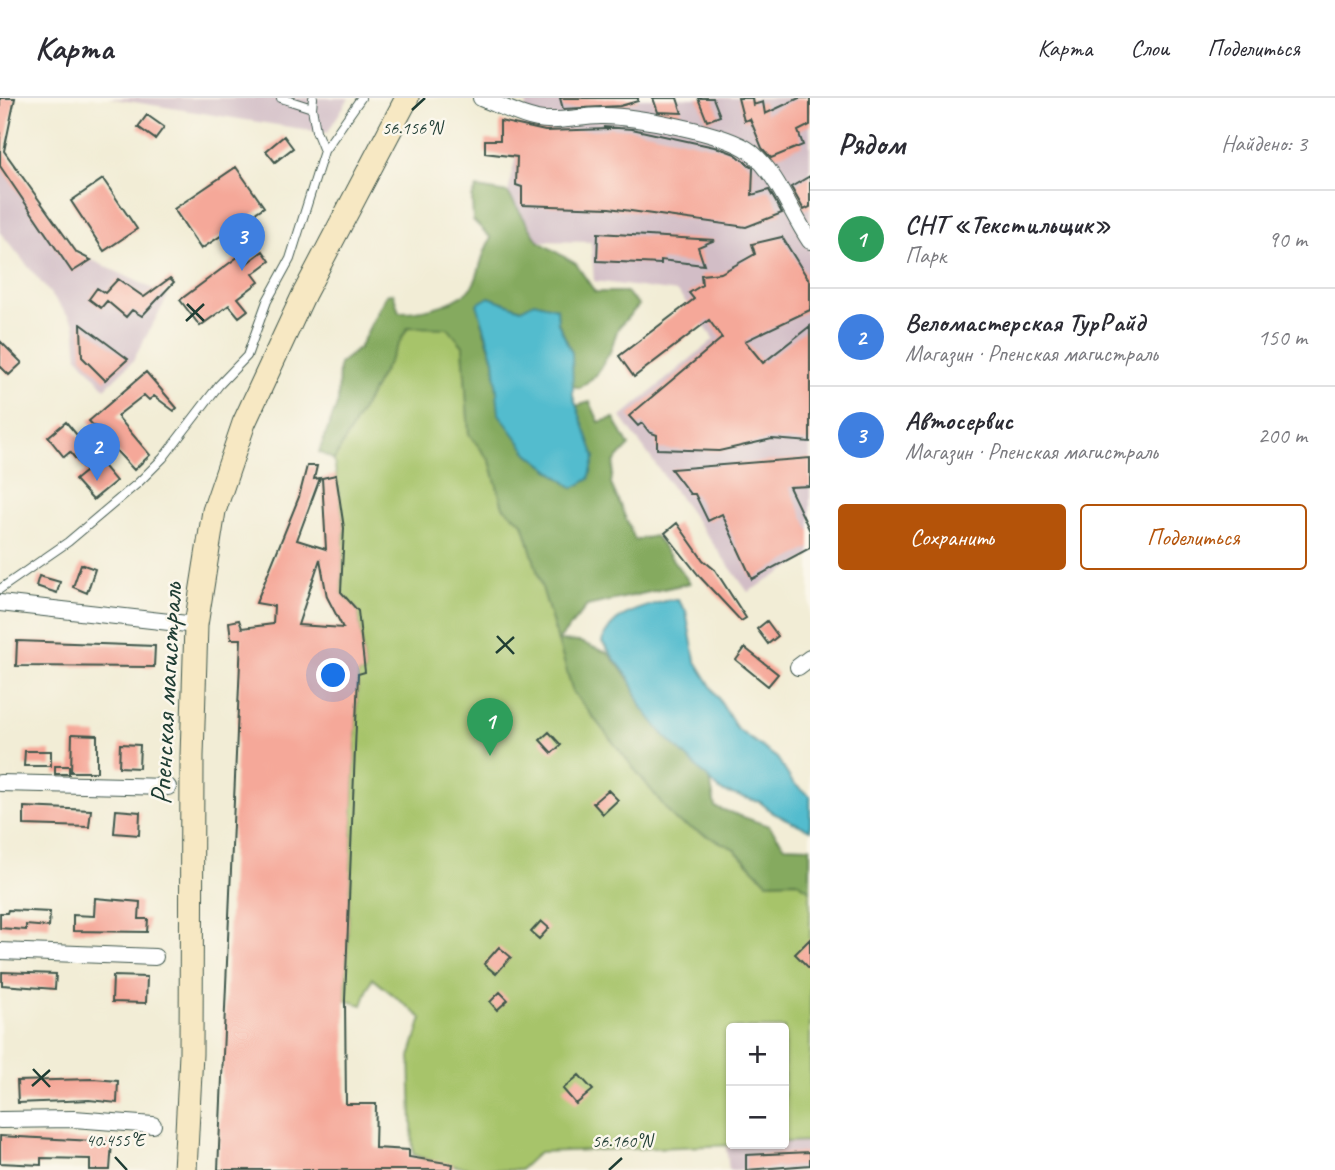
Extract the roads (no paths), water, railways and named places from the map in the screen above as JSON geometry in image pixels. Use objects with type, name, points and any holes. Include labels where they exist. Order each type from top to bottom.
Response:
[{"type":"main road","name":"Рпенская магистраль","points":[[185,1170],[191,1054],[192,756],[196,625],[214,510],[244,423],[304,294],[407,98]]},
{"type":"street","points":[[481,98],[535,119],[551,121],[602,116],[648,119],[737,143],[751,152],[766,169],[810,241]]},
{"type":"street","points":[[0,603],[196,625]]},
{"type":"street","points":[[0,783],[168,787]]},
{"type":"street","points":[[0,951],[155,957]]},
{"type":"street","points":[[0,1120],[75,1119],[153,1125]]},
{"type":"lane","points":[[281,98],[312,108]]},
{"type":"lane","points":[[313,98],[316,131],[324,150]]},
{"type":"lane","points":[[0,589],[68,542],[138,483],[163,458],[219,385],[247,356],[267,300],[290,260],[324,150],[361,98]]},
{"type":"water","points":[[489,297],[521,309],[534,302],[557,308],[558,323],[572,353],[573,396],[595,457],[589,479],[573,488],[528,453],[499,414],[494,360],[477,304]]},
{"type":"water","points":[[668,600],[678,600],[686,611],[695,660],[737,729],[777,758],[793,783],[810,796],[810,830],[773,813],[760,802],[721,791],[661,732],[642,707],[630,679],[602,642],[612,624],[620,618],[638,609]]},
{"type":"place","name":"Автосервис","points":[[242,271]]},
{"type":"place","name":"Веломастерская ТурРайд","points":[[97,481]]},
{"type":"place","name":"СНТ «Текстильщик»","points":[[490,756]]}]
